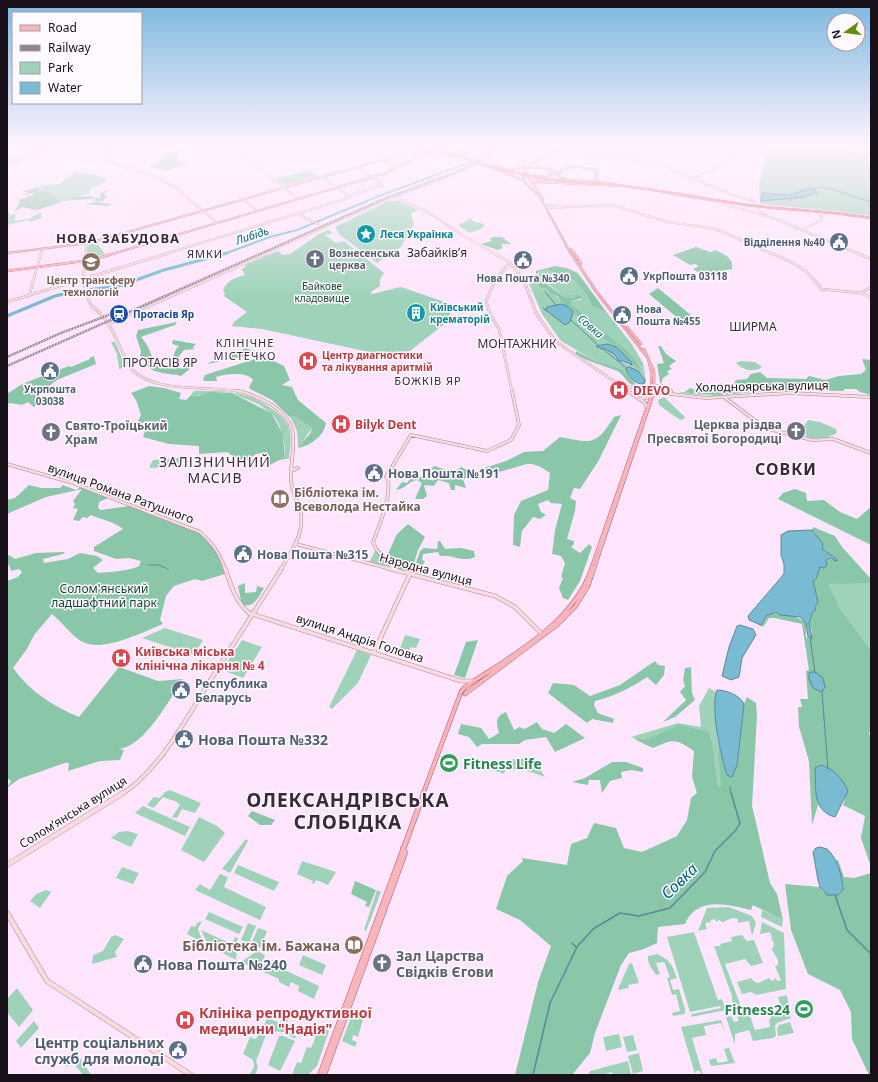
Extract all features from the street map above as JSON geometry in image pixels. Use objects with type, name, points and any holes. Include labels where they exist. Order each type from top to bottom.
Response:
[{"type":"highway","points":[[685,195],[758,206],[828,211],[871,218]]},
{"type":"main road","points":[[184,195],[217,223]]},
{"type":"main road","points":[[7,253],[87,243],[257,195]]},
{"type":"main road","points":[[294,195],[298,199]]},
{"type":"main road","points":[[7,271],[84,261],[310,195]]},
{"type":"main road","points":[[107,324],[398,195]]},
{"type":"main road","points":[[404,195],[402,198],[406,202]]},
{"type":"main road","points":[[320,1075],[403,848],[463,693],[467,685],[541,633],[565,613],[577,599],[587,581],[650,397],[656,386],[654,367],[648,355],[598,289],[564,239],[538,195]]},
{"type":"main road","points":[[541,195],[545,205]]},
{"type":"main road","points":[[679,195],[755,210],[871,259]]},
{"type":"main road","points":[[735,195],[755,202],[759,210]]},
{"type":"main road","points":[[7,302],[351,197]]},
{"type":"main road","points":[[394,197],[402,201]]},
{"type":"main road","points":[[244,199],[257,211]]},
{"type":"main road","points":[[386,200],[406,202],[432,214],[462,235],[509,264],[523,278],[536,313],[555,340],[572,354],[639,398],[647,408]]},
{"type":"main road","points":[[717,202],[734,203]]},
{"type":"main road","points":[[545,205],[556,204],[567,206]]},
{"type":"main road","points":[[556,204],[559,205],[558,207]]},
{"type":"main road","points":[[547,208],[567,206],[616,206],[668,222],[721,231],[803,268],[814,277],[821,289],[861,293],[871,298]]},
{"type":"main road","points":[[771,207],[821,213],[821,220],[803,230]]},
{"type":"main road","points":[[463,693],[552,629],[575,608],[588,586],[653,392],[654,382],[648,358],[596,290],[565,244],[547,208]]},
{"type":"main road","points":[[755,210],[759,210],[765,214]]},
{"type":"main road","points":[[298,214],[317,224]]},
{"type":"main road","points":[[323,227],[327,228]]},
{"type":"main road","name":"Соломʼянська вулиця","points":[[7,865],[124,793],[147,773],[175,736],[253,614],[296,544],[301,526],[301,515],[292,483],[294,432],[288,420],[281,412],[260,397],[245,391],[178,387],[155,381],[138,374],[129,366],[120,344],[107,324],[93,307],[85,293],[82,280],[87,243]]},
{"type":"main road","points":[[29,296],[42,249]]},
{"type":"main road","points":[[394,570],[376,549],[373,542],[381,521],[390,487],[389,481],[386,478],[412,435],[481,451],[491,450],[504,444],[514,436],[519,425],[499,329],[490,314],[486,301],[495,281],[509,264]]},
{"type":"main road","points":[[861,293],[871,287]]},
{"type":"main road","name":"Холодноярська вулиця","points":[[610,379],[642,391],[706,398],[789,393],[871,397]]},
{"type":"main road","points":[[656,386],[662,385],[671,390],[670,393],[664,394]]},
{"type":"main road","points":[[634,395],[634,391],[642,391]]},
{"type":"main road","points":[[639,398],[650,397]]},
{"type":"main road","points":[[724,397],[765,428],[812,440],[833,440],[871,453]]},
{"type":"main road","name":"вулиця Романа Ратушного","points":[[7,464],[73,482],[200,532],[210,540],[219,552],[239,605],[242,609],[253,614]]},
{"type":"main road","points":[[292,468],[296,470],[298,468]]},
{"type":"main road","name":"Народна вулиця","points":[[296,544],[495,596],[515,607],[541,633]]},
{"type":"main road","points":[[374,652],[410,574]]},
{"type":"main road","name":"вулиця Андрія Головка","points":[[253,614],[462,681],[467,685]]},
{"type":"main road","points":[[463,693],[462,681],[474,680]]},
{"type":"main road","points":[[467,685],[474,686]]},
{"type":"main road","points":[[324,1075],[405,853],[403,848]]},
{"type":"main road","points":[[7,914],[47,981],[191,1075]]},
{"type":"green space","points":[[31,195],[53,195],[56,197],[56,199],[59,199],[58,202],[62,202],[37,210],[23,207],[14,212],[20,203],[19,200]]},
{"type":"green space","points":[[51,195],[82,195],[75,197],[73,200],[58,202],[56,197]]},
{"type":"green space","points":[[760,195],[871,195],[871,216],[835,211],[760,204]]},
{"type":"green space","points":[[95,196],[92,198],[100,198],[101,196],[108,196],[103,201],[96,201],[113,205],[106,206],[86,204],[95,202],[95,199],[73,200],[74,197]]},
{"type":"green space","name":"Байкове кладовище","points":[[388,201],[398,201],[418,210],[411,214],[414,224],[401,247],[377,263],[339,234],[335,227]]},
{"type":"green space","points":[[7,209],[10,215],[19,213],[15,215],[15,221],[28,219],[41,212],[42,218],[30,222],[28,220],[7,225]]},
{"type":"green space","points":[[469,218],[475,222],[484,224],[483,228],[469,233],[458,225],[467,221]]},
{"type":"green space","name":"Байкове кладовище","points":[[328,230],[333,233],[325,235],[336,243],[344,241],[384,273],[380,279],[380,286],[371,292],[372,294],[401,287],[442,301],[449,307],[450,315],[448,321],[410,351],[389,355],[262,329],[232,326],[234,322],[247,312],[224,296],[225,294],[223,290],[232,280],[245,275],[241,269],[246,267],[245,265],[278,251],[283,255],[290,254],[319,234]]},
{"type":"green space","points":[[502,237],[511,244],[501,244],[503,248],[498,250],[481,244],[492,241],[489,238]]},
{"type":"green space","points":[[97,243],[105,254],[86,259],[88,245]]},
{"type":"green space","points":[[696,247],[711,252],[715,250],[725,255],[730,259],[732,269],[715,272],[715,275],[710,275],[707,271],[699,273],[693,269],[699,266],[695,264],[690,265],[673,255]]},
{"type":"green space","points":[[555,266],[567,268],[578,273],[607,313],[592,306],[586,294],[575,281],[547,270],[539,272],[536,275],[536,271]]},
{"type":"green space","points":[[547,270],[559,273],[575,281],[586,294],[592,306],[607,313],[631,343],[643,363],[646,381],[645,384],[641,384],[645,380],[638,371],[627,367],[627,373],[635,384],[622,369],[595,361],[561,341],[542,314],[527,279],[539,274],[539,272]],"holes":[[[541,278],[566,298],[575,298],[573,294],[576,294],[582,298],[581,300],[572,301],[571,304],[618,344],[642,368],[637,368],[632,363],[629,365],[615,358],[613,353],[603,348],[600,349],[597,346],[598,345],[613,345],[604,339],[548,289],[541,288],[537,284],[540,282]]]},
{"type":"green space","points":[[539,278],[563,296],[575,298],[573,295],[576,294],[583,298],[572,301],[571,304],[628,352],[642,369],[637,368],[616,347],[604,339],[557,296],[549,292],[548,289],[541,288],[537,284],[540,282],[536,279]]},
{"type":"green space","points":[[658,288],[697,320],[685,324],[649,294]]},
{"type":"green space","points":[[177,322],[175,325],[141,337],[150,350],[153,365],[158,366],[164,366],[171,363],[176,349],[179,346],[172,344],[173,340],[196,344],[193,347],[194,349],[184,350],[174,363],[177,368],[182,368],[194,359],[196,360],[191,368],[181,376],[161,373],[151,369],[146,362],[149,360],[140,356],[141,351],[136,336],[138,330]]},
{"type":"green space","points":[[111,342],[115,342],[126,367],[119,369],[117,354]]},
{"type":"green space","points":[[658,346],[661,346],[666,354],[676,361],[669,366],[672,369],[667,371],[669,374],[663,378],[661,384],[657,364],[664,363]]},
{"type":"green space","points":[[246,348],[284,366],[290,380],[282,385],[292,387],[298,400],[326,423],[320,436],[308,445],[299,448],[298,446],[303,444],[302,442],[310,434],[312,428],[294,416],[291,418],[272,400],[250,389],[249,387],[253,380],[250,377],[241,374],[230,374],[216,377],[217,381],[204,381],[203,379],[205,375],[255,359],[254,356],[242,350]]},
{"type":"green space","points":[[576,351],[595,361],[622,369],[636,385],[632,385],[619,372],[586,359],[576,354]]},
{"type":"green space","points":[[238,352],[246,356],[207,364],[228,353]]},
{"type":"green space","points":[[94,356],[96,364],[57,380],[35,397],[38,403],[34,407],[28,402],[22,405],[7,404],[7,394],[22,384],[69,366],[71,367]]},
{"type":"green space","points":[[862,359],[871,360],[871,395],[860,392],[856,389],[844,389],[844,391],[802,390],[794,385],[789,385],[788,390],[766,386],[761,389],[755,386],[742,392],[722,394],[685,392],[690,388],[695,390],[705,383],[709,388],[720,389],[720,383],[730,386],[733,385],[736,380],[747,379],[751,374],[760,372],[767,378],[806,379],[809,376],[825,380],[839,376],[861,374],[866,370]]},
{"type":"green space","points":[[741,361],[755,362],[762,367],[755,370],[748,370],[736,363]]},
{"type":"green space","points":[[789,385],[794,385],[802,390],[754,392],[715,396],[679,393],[720,394],[753,388],[755,386],[761,389],[766,386],[787,387]]},
{"type":"green space","points":[[149,386],[164,388],[181,393],[179,399],[186,400],[190,396],[199,396],[209,392],[232,393],[271,413],[283,434],[285,459],[279,460],[270,465],[262,463],[265,458],[262,453],[256,454],[243,463],[227,452],[199,454],[199,446],[169,444],[143,437],[149,421],[136,425],[141,415],[136,400],[131,393]]},
{"type":"green space","points":[[194,391],[225,392],[190,396]]},
{"type":"green space","points":[[231,393],[234,393],[243,395],[261,402],[274,410],[284,419],[289,428],[291,440],[289,459],[285,459],[285,448],[281,429],[271,414],[255,402]]},
{"type":"green space","points":[[664,397],[685,417],[684,419],[680,420],[659,405],[658,400]]},
{"type":"green space","points":[[621,415],[599,460],[580,489],[574,488],[570,498],[576,501],[575,511],[567,539],[574,541],[574,544],[571,547],[580,553],[589,544],[592,547],[580,581],[568,600],[563,598],[559,588],[563,578],[561,577],[565,563],[561,556],[552,554],[555,530],[562,504],[551,503],[548,500],[538,504],[541,512],[546,515],[540,519],[533,517],[522,531],[520,547],[513,545],[514,515],[521,501],[548,490],[550,473],[533,464],[496,472],[478,473],[478,470],[506,461],[524,452],[543,451],[560,437],[586,441],[592,440],[597,438],[602,433],[614,417]]},
{"type":"green space","points":[[294,416],[312,428],[302,442],[303,444],[298,446],[297,431],[291,418]]},
{"type":"green space","points":[[808,420],[820,422],[836,429],[837,433],[826,438],[807,438],[804,426]]},
{"type":"green space","points":[[180,458],[182,462],[178,466],[149,467],[153,460]]},
{"type":"green space","points":[[435,466],[452,471],[461,467],[469,471],[472,470],[472,477],[463,479],[466,488],[455,485],[455,490],[451,490],[449,483],[438,480],[434,486],[424,485],[427,496],[423,499],[415,499],[422,483],[417,480],[396,490],[402,482],[407,483],[410,479],[404,474],[406,472],[421,477],[424,476],[433,481],[436,472],[431,468]]},
{"type":"green space","name":"Солом'янський ладшафтний парк","points":[[29,485],[41,488],[60,488],[63,485],[76,490],[81,487],[108,498],[99,502],[98,508],[101,510],[129,506],[202,534],[216,551],[225,574],[202,581],[195,579],[174,586],[166,596],[160,620],[163,624],[111,643],[100,645],[81,641],[52,614],[34,635],[27,649],[13,668],[34,691],[69,713],[79,717],[119,667],[158,681],[183,679],[156,721],[147,731],[129,746],[119,749],[124,750],[120,760],[100,761],[68,771],[69,763],[65,763],[19,779],[7,788],[11,781],[7,778],[7,581],[18,577],[22,572],[19,569],[11,571],[9,565],[7,565],[7,557],[9,555],[15,559],[36,553],[65,552],[63,554],[43,559],[44,563],[68,559],[80,553],[97,556],[103,560],[93,568],[98,573],[130,569],[139,566],[141,561],[129,558],[116,559],[94,551],[94,547],[123,529],[111,522],[91,515],[87,518],[83,517],[79,521],[73,520],[78,509],[73,508],[75,504],[73,501],[82,489],[46,497],[7,514],[7,500],[15,498]]},
{"type":"green space","points":[[795,489],[806,493],[807,501],[824,500],[840,512],[857,519],[871,507],[871,545],[778,499],[783,493]]},
{"type":"green space","points":[[408,524],[425,537],[418,550],[413,566],[410,565],[407,571],[395,568],[386,558],[397,534]]},
{"type":"green space","points":[[813,527],[835,536],[842,547],[871,579],[871,583],[828,584],[840,608],[871,650],[871,732],[869,732],[871,741],[871,867],[861,838],[865,816],[843,805],[845,799],[815,768],[818,805],[812,825],[809,761],[799,727],[798,707],[802,707],[800,699],[808,699],[806,671],[809,670],[802,624],[769,618],[763,627],[757,624],[761,625],[766,617],[772,613],[787,614],[806,623],[806,637],[810,639],[812,632],[809,623],[818,602],[813,581],[816,579],[818,569],[826,560],[836,558],[822,549],[816,534],[812,530]]},
{"type":"green space","points":[[438,541],[440,541],[445,549],[461,548],[474,551],[475,557],[470,559],[461,559],[449,556],[440,556],[438,552],[423,554],[422,560],[425,561],[423,565],[426,569],[415,566],[420,551],[424,548],[437,549]]},
{"type":"green space","points":[[376,549],[394,569],[369,563]]},
{"type":"green space","points":[[245,583],[245,593],[256,592],[257,586],[264,588],[256,601],[251,605],[244,605],[241,601],[238,586]]},
{"type":"green space","points":[[827,583],[871,583],[871,650],[840,608]]},
{"type":"green space","points":[[165,628],[203,640],[194,655],[142,638]]},
{"type":"green space","points":[[405,635],[420,639],[416,648],[411,647],[409,651],[400,648]]},
{"type":"green space","points":[[242,640],[262,647],[243,678],[222,670]]},
{"type":"green space","points":[[478,640],[465,678],[454,675],[466,642]]},
{"type":"green space","points":[[357,650],[371,655],[358,683],[332,709],[329,707]]},
{"type":"green space","points":[[655,661],[658,665],[665,666],[664,675],[656,685],[647,677],[635,685],[609,697],[595,701],[594,705],[598,713],[614,719],[613,723],[592,719],[587,723],[548,693],[553,683],[574,685],[590,696],[620,685]]},
{"type":"green space","points":[[691,667],[692,693],[695,700],[675,717],[663,722],[686,700],[680,692],[685,686],[683,680],[685,668]]},
{"type":"green space","points":[[709,688],[716,692],[717,730],[722,787],[718,787],[713,746],[709,732],[648,739],[637,738],[653,748],[631,737],[678,723],[701,727],[699,706]]},
{"type":"green space","points":[[747,697],[756,703],[757,716],[752,806],[770,883],[777,894],[783,920],[753,905],[751,910],[723,904],[714,904],[697,909],[690,915],[685,924],[658,927],[657,943],[644,949],[629,953],[621,965],[595,1033],[590,1053],[572,1075],[515,1075],[538,982],[551,946],[520,920],[496,909],[507,876],[523,861],[522,858],[567,865],[571,844],[587,838],[594,823],[616,828],[624,848],[642,852],[677,836],[687,820],[691,798],[697,793],[692,777],[694,751],[674,741],[653,748],[636,740],[637,738],[648,739],[679,725],[709,732],[713,746],[718,787],[721,787],[718,742],[727,774],[732,777],[737,765],[744,704]]},
{"type":"green space","points":[[506,712],[514,730],[519,727],[525,729],[537,722],[542,729],[554,733],[566,724],[585,738],[555,752],[546,737],[525,740],[519,744],[482,744],[477,747],[469,737],[458,734],[461,724],[481,728],[489,739],[499,733],[497,720]]},
{"type":"green space","points":[[526,758],[537,765],[545,777],[525,770],[506,768],[504,774],[476,764]]},
{"type":"green space","points":[[612,762],[626,762],[643,768],[643,772],[631,770],[621,772],[622,778],[610,781],[602,793],[600,780],[589,780],[588,785],[572,782],[585,778]]},
{"type":"green space","points":[[170,790],[201,803],[195,813],[182,809],[177,818],[172,817],[180,805],[177,802],[163,797],[154,808],[147,805],[154,797],[160,798],[165,792]]},
{"type":"green space","points":[[143,806],[190,827],[185,836],[135,813]]},
{"type":"green space","points":[[252,811],[275,820],[271,825],[260,825],[248,816]]},
{"type":"green space","points":[[199,817],[217,826],[225,833],[204,862],[181,850]]},
{"type":"green space","points":[[127,831],[138,834],[131,847],[111,838],[119,832]]},
{"type":"green space","points":[[246,839],[248,841],[230,873],[222,869]]},
{"type":"green space","points":[[836,860],[838,860],[844,877],[854,878],[871,873],[871,1075],[869,1075],[852,1039],[851,1012],[840,990],[808,974],[791,930],[785,884],[820,887],[823,892],[843,886]]},
{"type":"green space","points":[[302,861],[336,872],[328,885],[316,880],[314,884],[312,883],[313,881],[297,874]]},
{"type":"green space","points":[[238,865],[279,882],[274,891],[234,873]]},
{"type":"green space","points":[[122,867],[139,873],[133,884],[116,878]]},
{"type":"green space","points":[[220,874],[228,877],[224,887],[266,907],[260,920],[195,890],[200,884],[210,890]]},
{"type":"green space","points":[[355,881],[376,890],[369,907],[365,906],[367,902],[351,894]]},
{"type":"green space","points":[[46,890],[51,892],[40,908],[30,901],[36,894]]},
{"type":"green space","points":[[377,890],[381,892],[366,931],[364,930]]},
{"type":"green space","points":[[729,907],[752,916],[756,923],[752,936],[749,921],[738,923],[738,919],[733,918],[722,922],[719,920],[716,922],[715,919],[711,920],[711,922],[705,923],[707,929],[698,931],[707,908]]},
{"type":"green space","points":[[762,910],[783,920],[782,927],[761,917]]},
{"type":"green space","points":[[209,912],[243,927],[239,934],[205,919]]},
{"type":"green space","points":[[202,921],[198,929],[203,943],[187,934],[191,926],[195,927],[197,923]]},
{"type":"green space","points":[[762,922],[784,933],[786,989],[756,995],[751,992],[742,994],[737,982],[752,978],[753,981],[758,983],[769,978],[772,981],[776,978],[777,981],[781,980],[775,966],[778,965],[778,960],[771,948],[773,948],[774,943],[770,932],[760,934]]},
{"type":"green space","points":[[248,923],[256,926],[249,943],[241,940]]},
{"type":"green space","points":[[258,928],[267,931],[260,948],[251,944]]},
{"type":"green space","points":[[201,930],[232,944],[235,937],[238,938],[236,960],[208,945]]},
{"type":"green space","points":[[694,932],[718,1000],[722,999],[726,1010],[691,1017],[692,1014],[721,1008],[720,1006],[690,1012],[667,937]]},
{"type":"green space","points":[[115,935],[124,939],[115,952],[117,957],[92,964],[93,955],[103,951],[111,937]]},
{"type":"green space","points":[[742,935],[747,941],[754,940],[763,963],[751,966],[745,959],[725,964],[742,1009],[749,1013],[755,1030],[770,1027],[769,1020],[772,1016],[783,1014],[778,997],[787,995],[791,1018],[777,1023],[775,1026],[776,1036],[773,1038],[753,1041],[749,1030],[735,1034],[735,1045],[726,1017],[731,1016],[734,1022],[738,1021],[738,1018],[732,996],[714,946],[721,946],[720,944],[732,941],[731,937]]},
{"type":"green space","points":[[257,951],[265,955],[263,960],[319,986],[314,999],[298,991],[299,986],[291,982],[289,987],[279,982],[279,979],[241,962]]},
{"type":"green space","points":[[657,954],[668,961],[674,969],[677,978],[670,980],[673,990],[679,989],[685,1014],[673,1016],[672,1013],[680,1011],[676,994],[672,995],[667,978],[670,977],[664,962],[656,963],[660,974],[656,975],[648,961],[648,956]]},
{"type":"green space","points":[[303,955],[326,965],[322,975],[299,965]]},
{"type":"green space","points":[[632,963],[639,983],[628,985],[629,988],[619,990],[618,989],[629,964]]},
{"type":"green space","points":[[17,988],[33,1010],[19,1027],[7,1012],[7,999]]},
{"type":"green space","points":[[354,1010],[365,1012],[358,1037],[353,1035],[352,1040],[357,1042],[355,1047],[342,1041]]},
{"type":"green space","points":[[283,1015],[289,1018],[284,1029],[296,1036],[295,1039],[284,1032],[266,1031],[263,1028],[267,1018],[280,1023]]},
{"type":"green space","points":[[721,1020],[726,1034],[721,1023],[704,1026],[706,1035],[692,1038],[703,1075],[701,1075],[700,1071],[696,1071],[695,1074],[681,1027]]},
{"type":"green space","points":[[34,1021],[39,1028],[21,1048],[16,1041]]},
{"type":"green space","points":[[790,1022],[794,1033],[778,1036],[777,1029],[779,1025]]},
{"type":"green space","points":[[314,1024],[329,1031],[317,1066],[308,1075],[292,1075],[297,1062],[301,1063],[307,1047],[311,1048],[317,1033],[312,1030]]},
{"type":"green space","points":[[260,1034],[266,1035],[256,1061],[258,1067],[255,1075],[250,1075],[254,1066],[253,1060],[243,1054],[250,1037],[255,1039]]},
{"type":"green space","points":[[619,1034],[622,1047],[606,1051],[603,1037]]},
{"type":"green space","points":[[633,1035],[637,1050],[627,1052],[623,1037]]},
{"type":"green space","points":[[279,1036],[295,1041],[280,1071],[268,1065]]},
{"type":"green space","points":[[729,1048],[735,1063],[711,1066],[709,1060],[716,1058],[718,1063],[728,1061],[724,1049]]},
{"type":"green space","points":[[75,1050],[91,1075],[83,1075],[72,1061],[67,1067],[64,1064]]},
{"type":"green space","points":[[639,1053],[643,1071],[633,1074],[628,1056]]},
{"type":"green space","points":[[628,1061],[631,1075],[613,1075],[612,1072],[602,1075],[588,1075],[590,1071]]},
{"type":"water","points":[[762,195],[809,195],[805,197],[761,201]]},
{"type":"water","points":[[561,304],[567,306],[573,312],[570,322],[565,325],[543,308],[546,310],[547,307]]},
{"type":"water","points":[[608,344],[616,347],[632,363],[632,365],[619,361],[613,353],[596,346]]},
{"type":"water","points":[[629,367],[638,371],[645,380],[644,384],[638,383],[631,378],[626,370],[626,368]]},
{"type":"water","points":[[812,530],[823,544],[822,549],[838,560],[835,561],[831,558],[826,560],[827,565],[824,568],[820,567],[816,579],[813,581],[818,602],[815,607],[816,610],[813,612],[809,623],[812,639],[808,637],[806,623],[800,617],[780,615],[776,612],[766,616],[761,625],[749,620],[748,616],[784,574],[784,564],[781,555],[781,535],[788,531]]},
{"type":"water","points":[[740,625],[753,629],[756,635],[742,658],[739,677],[731,680],[722,676],[729,647],[737,626]]},
{"type":"water","points":[[815,672],[823,678],[825,687],[822,692],[813,688],[809,679],[809,673]]},
{"type":"water","points":[[717,690],[732,694],[739,698],[744,704],[737,765],[732,777],[727,775],[717,732],[715,698]]},
{"type":"water","points":[[821,765],[838,775],[844,782],[848,791],[835,817],[822,809],[817,797],[815,768]]},
{"type":"water","points":[[820,847],[827,849],[837,862],[842,879],[843,890],[838,895],[827,895],[820,887],[813,852],[816,848]]},
{"type":"waterway","name":"Либідь","points":[[226,253],[270,237],[297,230],[380,195]]},
{"type":"waterway","points":[[850,195],[871,201]]},
{"type":"waterway","name":"Либідь","points":[[7,316],[55,296],[71,292],[119,286],[164,270],[226,253]]},
{"type":"waterway","name":"Совка","points":[[545,292],[557,306]]},
{"type":"waterway","name":"Совка","points":[[571,320],[599,346]]},
{"type":"waterway","name":"Совка","points":[[602,348],[625,367]]},
{"type":"waterway","points":[[148,565],[159,565],[168,569]]},
{"type":"waterway","name":"Совка","points":[[810,637],[815,672]]},
{"type":"waterway","name":"Совка","points":[[822,692],[828,769]]},
{"type":"waterway","name":"Совка","points":[[730,787],[731,794]]},
{"type":"waterway","name":"Совка","points":[[533,1075],[550,1003],[577,947],[593,929],[620,913],[639,916],[670,908],[705,872],[715,851],[736,830],[740,823],[731,793]]},
{"type":"waterway","name":"Совка","points":[[835,895],[847,930],[871,954]]},
{"type":"waterway","name":"Совка","points":[[572,943],[576,947]]},
{"type":"railway","points":[[7,366],[393,195]]},
{"type":"railway","points":[[7,357],[61,333],[122,310]]},
{"type":"place","name":"Леся Українка","points":[[366,234]]},
{"type":"place","name":"Відділення №40","points":[[839,242]]},
{"type":"place","name":"Вознесенська церква","points":[[315,259]]},
{"type":"place","name":"Нова Пошта №340","points":[[523,260]]},
{"type":"place","name":"Центр трансферу технологій","points":[[91,262]]},
{"type":"place","name":"УкрПошта 03118","points":[[629,276]]},
{"type":"place","name":"Київський крематорій","points":[[416,313]]},
{"type":"place","name":"Протасів Яр","points":[[119,314]]},
{"type":"place","name":"Нова Пошта №455","points":[[622,315]]},
{"type":"place","name":"Центр диагностики та лікування аритмій","points":[[308,361]]},
{"type":"place","name":"Укрпошта 03038","points":[[50,371]]},
{"type":"place","name":"DIEVO","points":[[619,390]]},
{"type":"place","name":"Bilyk Dent","points":[[341,424]]},
{"type":"place","name":"Церква різдва Пресвятої Богородиці","points":[[796,431]]},
{"type":"place","name":"Свято-Троїцький Храм","points":[[51,432]]},
{"type":"place","name":"Нова Пошта №191","points":[[374,473]]},
{"type":"place","name":"Бібліотека ім. Всеволода Нестайка","points":[[280,499]]},
{"type":"place","name":"Нова Пошта №315","points":[[243,554]]},
{"type":"place","name":"Київська міська клінічна лікарня № 4","points":[[121,658]]},
{"type":"place","name":"Республика Беларусь","points":[[181,690]]},
{"type":"place","name":"Нова Пошта №332","points":[[184,739]]},
{"type":"place","name":"Fitness Life","points":[[449,763]]},
{"type":"place","name":"Бібліотека ім. Бажана","points":[[354,945]]},
{"type":"place","name":"Зал Царства Свідків Єгови","points":[[382,963]]},
{"type":"place","name":"Нова Пошта №240","points":[[143,964]]},
{"type":"place","name":"Fitness24","points":[[804,1009]]},
{"type":"place","name":"Клініка репродуктивної медицини \"Надія\"","points":[[185,1020]]},
{"type":"place","name":"Центр соціальних служб для молоді","points":[[178,1050]]},
{"type":"district","name":"НОВА ЗАБУДОВА","points":[[118,238]]},
{"type":"district","name":"Забайківʼя","points":[[437,252]]},
{"type":"district","name":"ЯМКИ","points":[[205,253]]},
{"type":"district","name":"ШИРМА","points":[[753,326]]},
{"type":"district","name":"МОНТАЖНИК","points":[[517,343]]},
{"type":"district","name":"КЛІНІЧНЕ МІСТЕЧКО","points":[[245,348]]},
{"type":"district","name":"ПРОТАСІВ ЯР","points":[[160,362]]},
{"type":"district","name":"БОЖКІВ ЯР","points":[[428,380]]},
{"type":"district","name":"СОВКИ","points":[[786,469]]},
{"type":"district","name":"ЗАЛІЗНИЧНИЙ МАСИВ","points":[[215,470]]},
{"type":"district","name":"ОЛЕКСАНДРІВСЬКА СЛОБІДКА","points":[[348,811]]}]
